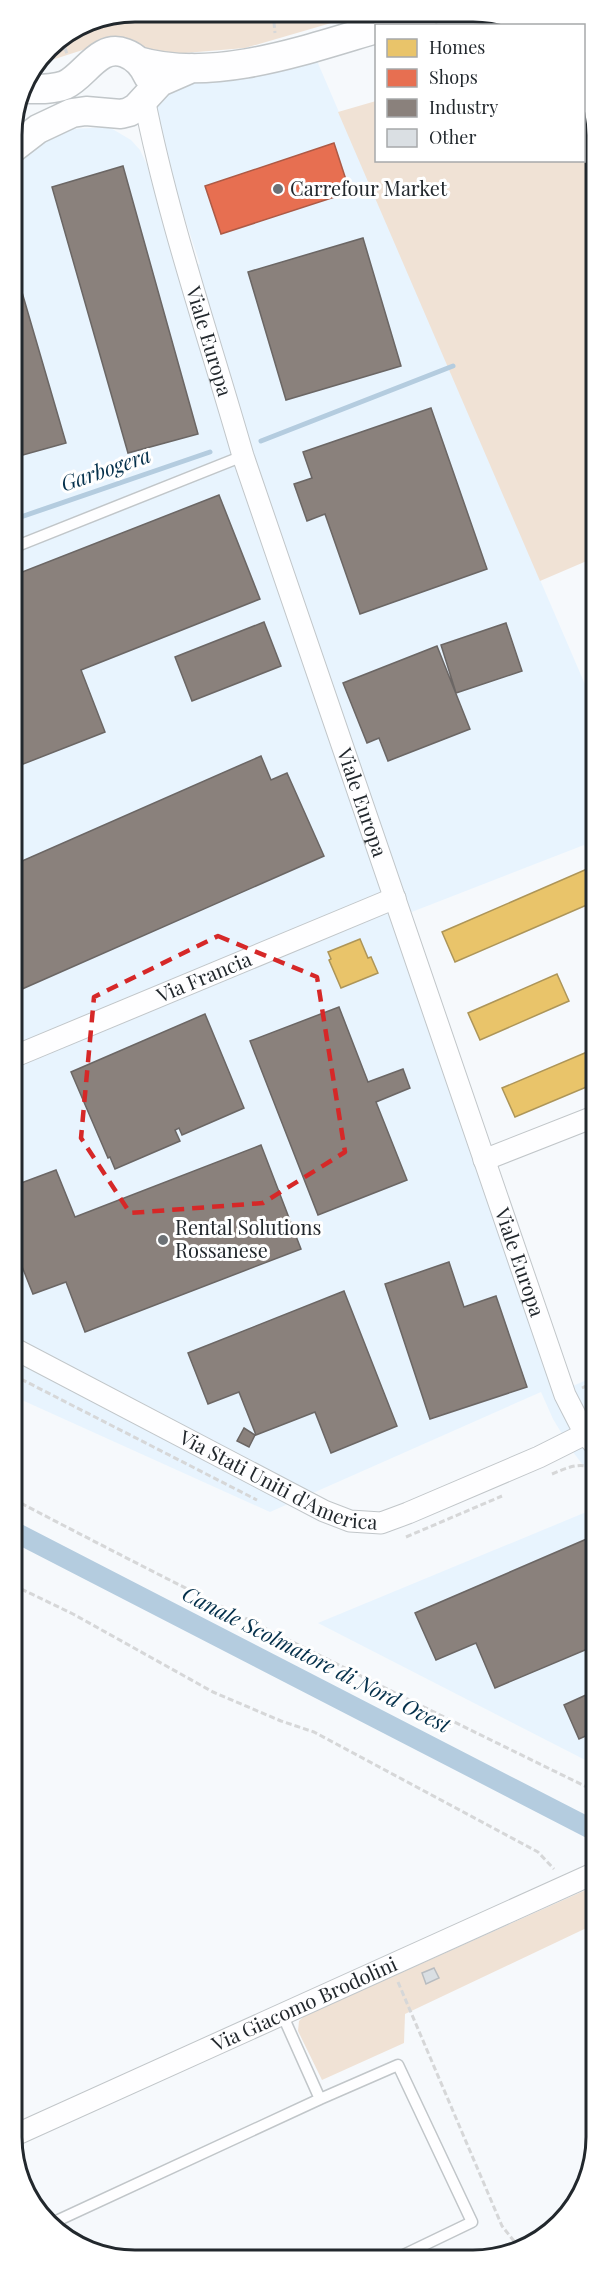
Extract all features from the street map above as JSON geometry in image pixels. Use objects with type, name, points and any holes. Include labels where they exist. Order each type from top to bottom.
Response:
[{"type":"street","points":[[33,88],[67,84],[99,57],[113,51],[120,51],[138,61],[192,68],[274,59],[375,29]]},
{"type":"street","points":[[138,61],[148,75],[148,87],[144,98]]},
{"type":"street","points":[[23,141],[38,129],[72,113],[86,111],[121,114],[136,108],[160,82],[192,68]]},
{"type":"street","name":"Viale Europa","points":[[144,98],[154,147],[243,456],[565,1395],[586,1431]]},
{"type":"street","points":[[121,114],[154,147]]},
{"type":"street","name":"Via Francia","points":[[23,1053],[395,898]]},
{"type":"street","points":[[484,1160],[586,1120]]},
{"type":"street","name":"Via Stati Uniti d'America","points":[[22,1353],[324,1511],[350,1521],[381,1522],[408,1513],[539,1456],[586,1442]]},
{"type":"street","name":"Via Giacomo Brodolini","points":[[22,2132],[586,1877]]},
{"type":"lane","points":[[23,545],[243,456]]},
{"type":"lane","points":[[282,2014],[320,2099]]},
{"type":"lane","points":[[58,2220],[398,2065],[472,2222],[414,2250]]},
{"type":"path","points":[[22,1504],[326,1660],[586,1787]]},
{"type":"path","points":[[22,1590],[73,1614],[213,1692],[281,1721],[314,1732],[492,1827],[538,1852],[567,1885]]},
{"type":"path","points":[[389,1966],[407,2001],[502,2226],[515,2243]]},
{"type":"highlighted area","points":[[218,936],[317,977],[345,1152],[263,1203],[130,1213],[81,1138],[94,997]]},
{"type":"shaded area","points":[[333,22],[245,48],[173,54],[92,47],[53,60],[61,50],[92,31],[106,26],[128,23]]},
{"type":"shaded area","points":[[314,54],[586,687],[586,849],[584,845],[404,915],[568,1388],[586,1380],[586,1469],[553,1419],[541,1392],[270,1512],[22,1400],[23,151],[35,143],[72,129],[109,127],[131,140],[140,150],[149,169],[178,268],[200,264],[172,180],[156,118],[156,94],[168,85]]},
{"type":"shaded area","points":[[375,101],[375,162],[585,162],[585,160],[586,561],[540,581],[338,112]]},
{"type":"shaded area","points":[[586,1512],[586,1760],[318,1623]]},
{"type":"shaded area","points":[[586,1890],[586,1928],[405,2014],[404,2043],[322,2080],[298,2031],[299,2021],[304,2016]]},
{"type":"building: Homes","points":[[586,869],[586,905],[455,962],[442,932]]},
{"type":"building: Homes","points":[[360,939],[368,958],[371,957],[378,973],[341,988],[328,952]]},
{"type":"building: Homes","points":[[557,974],[569,1001],[480,1040],[468,1013]]},
{"type":"building: Homes","points":[[586,1052],[586,1087],[515,1117],[502,1088]]},
{"type":"building: Shops","name":"Carrefour Market","points":[[334,143],[350,192],[221,234],[205,186]]},
{"type":"building: Industry","points":[[123,166],[198,434],[128,453],[52,187]]},
{"type":"building: Industry","points":[[363,238],[401,366],[286,400],[248,272]]},
{"type":"building: Industry","points":[[23,295],[66,443],[23,455]]},
{"type":"building: Industry","points":[[431,408],[487,569],[360,614],[325,514],[307,521],[294,484],[312,478],[303,452]]},
{"type":"building: Industry","points":[[219,495],[260,599],[81,670],[105,732],[23,764],[23,572]]},
{"type":"building: Industry","points":[[264,622],[281,666],[192,701],[175,657]]},
{"type":"building: Industry","points":[[506,623],[522,671],[456,693],[441,645]]},
{"type":"building: Industry","points":[[437,646],[470,729],[388,761],[379,738],[367,743],[343,683]]},
{"type":"building: Industry","points":[[261,756],[271,780],[287,773],[324,856],[23,989],[23,861]]},
{"type":"building: Industry","points":[[339,1007],[368,1082],[403,1069],[410,1088],[376,1102],[407,1180],[318,1215],[250,1041]]},
{"type":"building: Industry","points":[[205,1014],[244,1108],[182,1135],[179,1128],[175,1130],[180,1141],[115,1169],[110,1157],[108,1158],[71,1072]]},
{"type":"building: Industry","points":[[261,1145],[301,1249],[85,1332],[66,1282],[33,1294],[22,1268],[22,1182],[56,1170],[75,1217]]},
{"type":"building: Industry","points":[[449,1262],[464,1307],[496,1296],[527,1387],[430,1419],[385,1284]]},
{"type":"building: Industry","points":[[344,1291],[397,1426],[331,1453],[315,1412],[256,1435],[239,1392],[208,1404],[188,1353]]},
{"type":"building: Industry","points":[[244,1428],[255,1435],[249,1447],[237,1441]]},
{"type":"building: Industry","points":[[586,1539],[586,1650],[495,1688],[476,1643],[436,1660],[415,1613]]},
{"type":"building: Industry","points":[[586,1695],[586,1736],[579,1739],[564,1705]]},
{"type":"building: Other","points":[[434,1968],[439,1978],[426,1984],[422,1973]]},
{"type":"waterway","name":"Garbogera","points":[[261,441],[453,366]]},
{"type":"waterway","name":"Garbogera","points":[[23,516],[210,452]]},
{"type":"waterway","name":"Canale Scolmatore di Nord Ovest","points":[[22,1536],[586,1826]]},
{"type":"place","name":"Carrefour Market","points":[[278,189]]},
{"type":"place","name":"Rental Solutions Rossanese","points":[[163,1240]]}]
